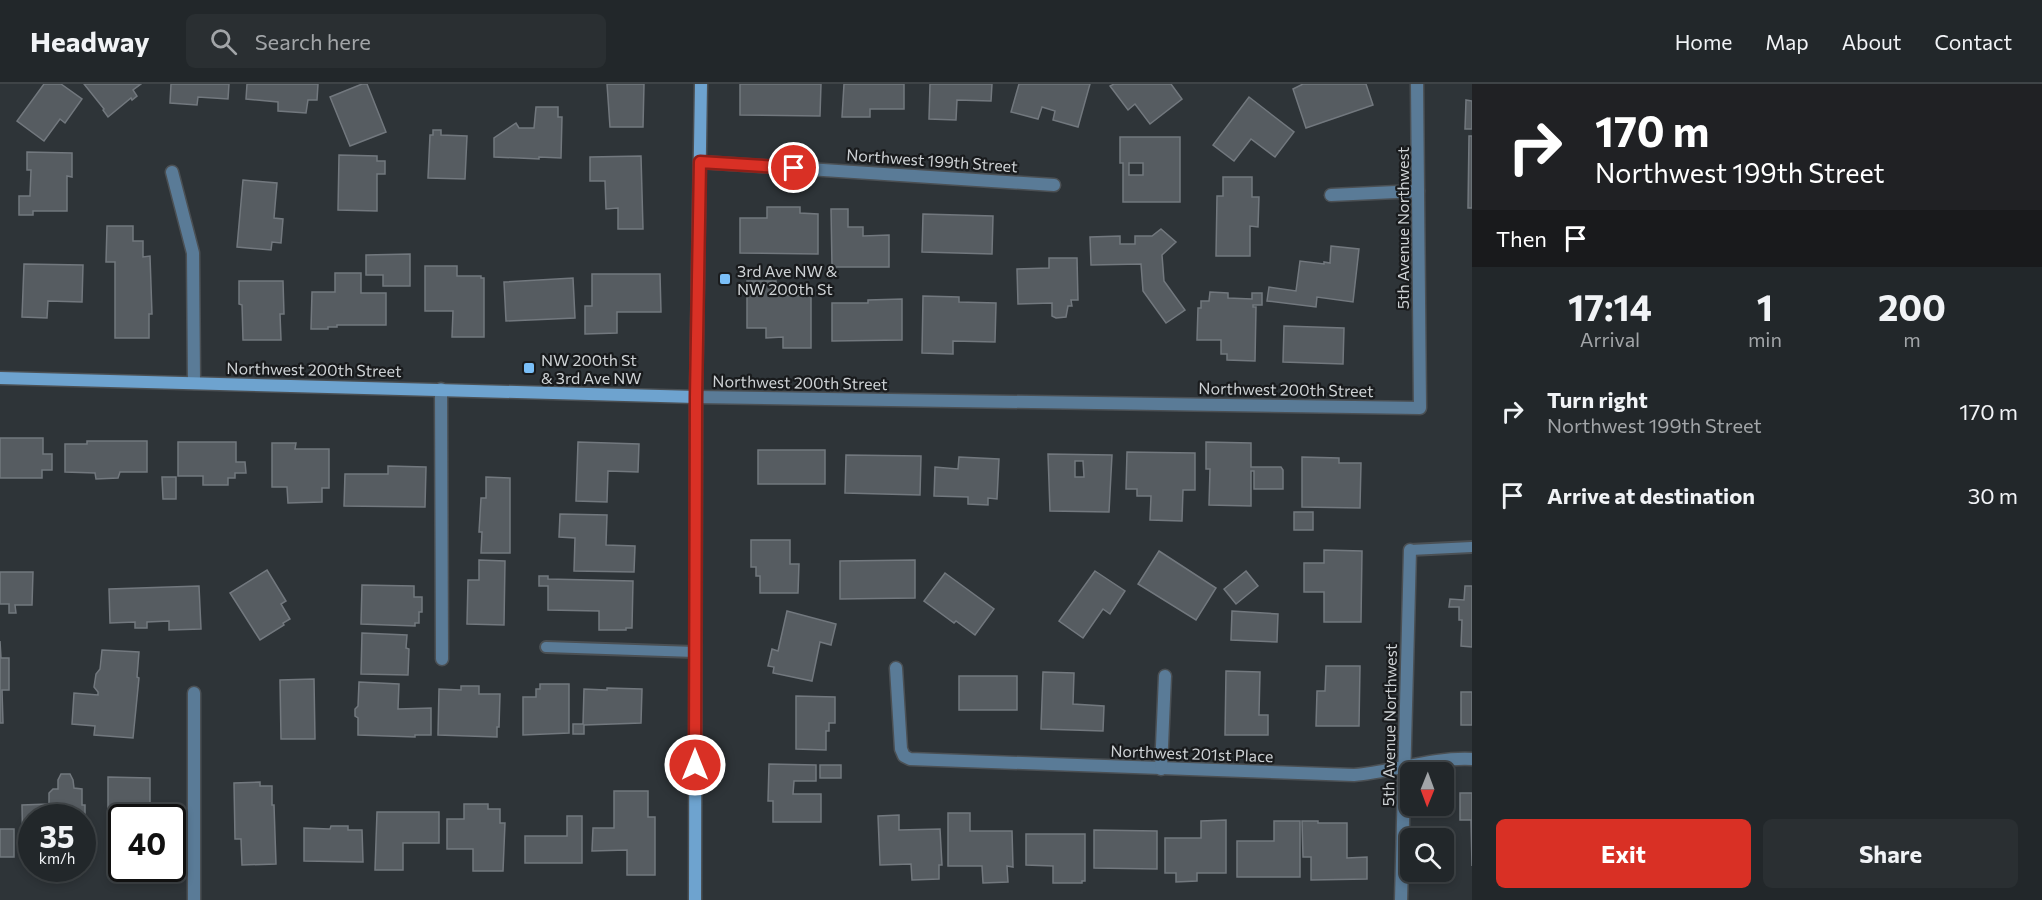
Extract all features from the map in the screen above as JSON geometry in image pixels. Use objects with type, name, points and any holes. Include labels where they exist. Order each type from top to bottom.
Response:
[{"type":"street","points":[[695,900],[696,397],[701,84]]},
{"type":"street","name":"5th Avenue Northwest","points":[[1418,84],[1420,408]]},
{"type":"street","name":"Northwest 199th Street","points":[[700,162],[1054,185]]},
{"type":"street","points":[[172,172],[192,253],[194,383]]},
{"type":"street","points":[[1330,195],[1418,191]]},
{"type":"street","name":"Northwest 200th Street","points":[[0,378],[696,397],[1420,408]]},
{"type":"street","points":[[441,389],[442,659]]},
{"type":"street","name":"5th Avenue Northwest","points":[[1405,762],[1410,550]]},
{"type":"street","name":"Northwest 201st Place","points":[[896,668],[901,749],[904,756],[910,759],[1354,775],[1400,769]]},
{"type":"street","points":[[1161,769],[1165,676]]},
{"type":"street","points":[[194,693],[194,900]]},
{"type":"street","name":"Northwest 201st Place","points":[[1433,762],[1472,759]]},
{"type":"street","name":"5th Avenue Northwest","points":[[1401,900],[1404,816]]},
{"type":"lane","points":[[1410,550],[1472,547]]},
{"type":"lane","points":[[546,647],[695,652]]},
{"type":"building","points":[[44,84],[61,84],[82,99],[65,123],[60,119],[44,141],[17,121]]},
{"type":"building","points":[[84,84],[141,84],[133,90],[137,96],[132,100],[131,98],[108,117]]},
{"type":"building","points":[[171,84],[229,84],[228,99],[198,97],[197,105],[170,103]]},
{"type":"building","points":[[247,84],[318,84],[317,100],[308,100],[306,113],[278,111],[278,102],[246,99]]},
{"type":"building","points":[[367,84],[386,132],[350,146],[330,97]]},
{"type":"building","points":[[607,84],[644,84],[643,127],[610,127]]},
{"type":"building","points":[[740,84],[821,84],[820,116],[740,115]]},
{"type":"building","points":[[844,84],[904,84],[904,109],[870,109],[870,117],[842,117]]},
{"type":"building","points":[[930,84],[992,84],[991,101],[957,100],[956,120],[929,119]]},
{"type":"building","points":[[1019,84],[1090,84],[1078,127],[1053,120],[1055,111],[1042,107],[1038,119],[1011,112]]},
{"type":"building","points":[[1114,84],[1171,84],[1182,99],[1150,124],[1135,104],[1128,110],[1110,86]]},
{"type":"building","points":[[1303,84],[1366,84],[1373,105],[1306,128],[1293,89]]},
{"type":"building","points":[[1249,97],[1294,132],[1275,157],[1251,139],[1234,161],[1213,145]]},
{"type":"building","points":[[1466,100],[1472,101],[1472,129],[1465,129]]},
{"type":"building","points":[[536,107],[558,107],[558,117],[562,117],[561,158],[494,157],[494,138],[516,123],[519,128],[534,128]]},
{"type":"building","points":[[433,130],[441,130],[441,135],[467,136],[465,179],[428,178],[430,135],[433,135]]},
{"type":"building","points":[[1469,136],[1472,136],[1472,208],[1468,208]]},
{"type":"building","points":[[1120,137],[1180,137],[1180,202],[1123,202],[1123,163],[1120,163]],"holes":[[[1129,163],[1143,163],[1143,175],[1129,175]]]},
{"type":"building","points":[[27,152],[72,153],[72,177],[67,176],[67,211],[33,211],[33,215],[19,215],[19,196],[30,196],[31,170],[27,170]]},
{"type":"building","points":[[339,155],[377,156],[377,161],[385,161],[385,174],[377,174],[377,211],[338,210]]},
{"type":"building","points":[[641,156],[643,229],[618,229],[618,208],[606,209],[605,181],[590,181],[590,157]]},
{"type":"building","points":[[1223,177],[1252,177],[1252,197],[1259,197],[1258,227],[1250,226],[1250,256],[1216,256],[1217,196],[1223,196]]},
{"type":"building","points":[[243,180],[277,183],[274,218],[283,219],[281,243],[272,242],[271,250],[237,247]]},
{"type":"building","points":[[767,207],[800,207],[800,213],[818,214],[818,254],[740,253],[740,218],[767,218]]},
{"type":"building","points":[[831,209],[848,209],[848,227],[863,227],[863,236],[889,235],[889,267],[832,267]]},
{"type":"building","points":[[923,214],[993,216],[992,254],[922,252]]},
{"type":"building","points":[[107,226],[133,226],[133,241],[143,241],[143,257],[150,256],[152,314],[149,314],[149,338],[115,338],[115,262],[106,262]]},
{"type":"building","points":[[1161,229],[1176,242],[1162,255],[1164,281],[1185,310],[1166,323],[1143,291],[1141,264],[1091,265],[1090,237],[1120,236],[1120,244],[1135,244],[1135,236],[1152,236]]},
{"type":"building","points":[[1331,246],[1359,249],[1353,302],[1317,297],[1316,307],[1267,301],[1269,287],[1296,291],[1300,261],[1330,263]]},
{"type":"building","points":[[410,254],[410,286],[383,286],[383,275],[366,275],[366,255]]},
{"type":"building","points":[[1049,258],[1077,258],[1078,300],[1071,300],[1072,306],[1068,306],[1066,317],[1052,316],[1052,303],[1018,304],[1017,269],[1049,268]]},
{"type":"building","points":[[24,264],[83,265],[82,302],[48,301],[47,318],[22,317]]},
{"type":"building","points":[[425,266],[457,266],[457,276],[484,278],[484,337],[452,337],[453,311],[425,311]]},
{"type":"building","points":[[335,273],[361,273],[361,293],[386,293],[386,325],[337,325],[337,327],[328,327],[328,329],[311,329],[312,292],[335,292]]},
{"type":"building","points":[[592,274],[660,274],[661,312],[617,312],[617,333],[585,334],[585,306],[592,306]]},
{"type":"building","points":[[573,278],[575,318],[506,321],[504,282]]},
{"type":"building","points":[[239,281],[283,281],[284,314],[280,314],[281,340],[243,340]]},
{"type":"building","points":[[747,281],[776,281],[776,295],[811,295],[811,348],[783,348],[783,337],[766,338],[766,328],[747,328]]},
{"type":"building","points":[[1210,292],[1228,293],[1228,298],[1252,299],[1252,293],[1262,293],[1262,305],[1253,305],[1256,307],[1255,361],[1227,360],[1227,354],[1221,354],[1221,340],[1197,340],[1198,308],[1201,308],[1201,301],[1209,301]]},
{"type":"building","points":[[923,296],[959,297],[959,302],[996,303],[995,342],[953,341],[953,354],[922,353]]},
{"type":"building","points":[[902,299],[902,340],[832,341],[832,303],[868,303],[868,300]]},
{"type":"building","points":[[1284,326],[1344,328],[1343,364],[1283,362]]},
{"type":"building","points":[[0,438],[43,438],[43,454],[52,454],[52,470],[42,470],[42,478],[0,478]]},
{"type":"building","points":[[87,441],[147,441],[147,472],[120,472],[118,478],[96,479],[95,473],[65,472],[65,444],[87,444]]},
{"type":"building","points":[[178,442],[236,442],[236,462],[245,462],[246,473],[235,473],[235,478],[228,478],[228,485],[203,485],[203,476],[178,476]]},
{"type":"building","points":[[578,442],[639,444],[638,472],[608,471],[607,502],[576,501]]},
{"type":"building","points":[[1206,442],[1251,443],[1251,467],[1281,467],[1283,489],[1254,489],[1254,471],[1251,471],[1251,506],[1209,505],[1210,469],[1206,469]]},
{"type":"building","points":[[272,443],[296,443],[295,449],[329,449],[329,488],[322,488],[322,502],[288,503],[287,487],[272,487]]},
{"type":"building","points":[[758,450],[825,450],[825,484],[758,484]]},
{"type":"building","points":[[1127,452],[1195,453],[1195,490],[1183,490],[1182,521],[1150,520],[1151,496],[1137,496],[1137,489],[1126,489]]},
{"type":"building","points":[[1048,454],[1112,455],[1109,512],[1050,511]],"holes":[[[1075,461],[1083,461],[1084,477],[1075,477]]]},
{"type":"building","points":[[846,455],[921,456],[920,495],[845,493]]},
{"type":"building","points":[[959,457],[999,459],[997,499],[988,498],[988,505],[968,504],[968,497],[934,496],[935,467],[958,469]]},
{"type":"building","points":[[1302,457],[1339,458],[1339,463],[1361,463],[1360,508],[1302,507]]},
{"type":"building","points":[[388,466],[426,467],[425,507],[344,506],[345,474],[388,474]]},
{"type":"building","points":[[162,477],[176,477],[176,499],[163,499]]},
{"type":"building","points":[[486,477],[510,478],[510,553],[481,553],[482,532],[479,532],[481,498],[486,498]]},
{"type":"building","points":[[1294,512],[1313,512],[1313,530],[1294,530]]},
{"type":"building","points":[[560,514],[607,515],[606,545],[635,546],[634,572],[574,571],[575,538],[559,537]]},
{"type":"building","points":[[751,540],[790,540],[790,564],[799,564],[798,593],[760,593],[760,576],[756,576],[756,567],[751,567]]},
{"type":"building","points":[[1324,550],[1362,551],[1361,622],[1324,622],[1324,592],[1304,592],[1304,563],[1324,563]]},
{"type":"building","points":[[1159,551],[1216,588],[1196,620],[1138,584]]},
{"type":"building","points":[[479,560],[505,561],[504,625],[467,624],[468,580],[479,580]]},
{"type":"building","points":[[915,560],[915,598],[840,599],[840,561]]},
{"type":"building","points":[[267,570],[286,601],[281,604],[290,619],[260,640],[230,593]]},
{"type":"building","points":[[1095,571],[1125,591],[1110,614],[1103,609],[1083,638],[1059,621]]},
{"type":"building","points":[[1246,571],[1258,586],[1236,604],[1224,589]]},
{"type":"building","points":[[0,572],[33,572],[32,605],[15,605],[16,613],[9,613],[9,604],[0,604]]},
{"type":"building","points":[[945,573],[994,609],[975,635],[924,601]]},
{"type":"building","points":[[539,576],[548,576],[548,579],[633,581],[632,628],[599,630],[599,611],[548,610],[548,586],[539,586]]},
{"type":"building","points":[[362,585],[414,586],[414,597],[422,597],[419,623],[415,623],[415,626],[361,624]]},
{"type":"building","points":[[199,586],[201,629],[169,630],[169,621],[147,622],[147,628],[135,628],[135,622],[110,623],[109,589]]},
{"type":"building","points":[[1465,586],[1472,586],[1472,647],[1461,646],[1462,620],[1459,620],[1459,607],[1449,607],[1450,599],[1464,600]]},
{"type":"building","points":[[787,611],[836,624],[831,645],[820,642],[812,681],[773,673],[774,667],[768,666],[772,649],[778,651]]},
{"type":"building","points":[[1232,611],[1278,614],[1277,642],[1231,640]]},
{"type":"building","points":[[362,633],[407,635],[408,675],[361,674]]},
{"type":"building","points":[[0,641],[1,658],[9,658],[9,690],[2,690],[3,723],[0,723]]},
{"type":"building","points":[[102,650],[139,652],[137,677],[139,678],[133,738],[94,735],[95,726],[72,724],[74,693],[98,695],[94,687],[96,674],[100,669]]},
{"type":"building","points":[[1326,666],[1360,666],[1359,726],[1316,726],[1317,691],[1325,691]]},
{"type":"building","points":[[1226,671],[1260,672],[1259,715],[1268,715],[1268,735],[1225,735]]},
{"type":"building","points":[[1043,672],[1074,673],[1073,704],[1104,706],[1103,731],[1041,729]]},
{"type":"building","points":[[959,676],[1017,676],[1017,710],[959,710]]},
{"type":"building","points":[[314,679],[315,739],[281,739],[280,680]]},
{"type":"building","points":[[359,682],[399,684],[398,709],[431,708],[431,735],[415,735],[415,737],[358,735],[358,718],[355,716],[355,709],[358,706]]},
{"type":"building","points":[[540,684],[569,684],[569,733],[523,735],[523,697],[536,697],[536,689],[540,689]]},
{"type":"building","points":[[461,686],[479,686],[479,694],[500,694],[497,737],[438,735],[439,689],[461,690]]},
{"type":"building","points":[[607,688],[642,689],[641,723],[584,725],[584,734],[573,734],[573,724],[583,724],[584,689],[607,690]]},
{"type":"building","points":[[1461,692],[1472,692],[1472,725],[1461,725]]},
{"type":"building","points":[[796,696],[835,697],[835,723],[829,723],[829,731],[826,731],[826,750],[796,749]]},
{"type":"building","points":[[769,764],[816,765],[816,781],[794,781],[793,794],[821,794],[821,822],[773,822],[773,801],[768,801]]},
{"type":"building","points":[[820,765],[841,765],[841,778],[820,778]]},
{"type":"building","points":[[61,774],[70,774],[74,788],[82,789],[82,804],[49,804],[49,793],[53,789],[58,789]]},
{"type":"building","points":[[108,777],[150,778],[150,804],[108,804]]},
{"type":"building","points":[[260,782],[260,786],[272,786],[276,864],[242,865],[241,839],[235,839],[234,783]]},
{"type":"building","points":[[614,791],[648,791],[648,817],[655,817],[655,875],[627,875],[627,850],[592,851],[593,828],[614,828]]},
{"type":"building","points":[[1460,793],[1472,793],[1472,866],[1471,820],[1460,820]]},
{"type":"building","points":[[464,804],[488,804],[488,809],[500,809],[500,823],[505,823],[503,871],[473,871],[473,849],[447,849],[447,819],[464,819]]},
{"type":"building","points":[[377,812],[439,812],[439,843],[403,843],[403,870],[375,870]]},
{"type":"building","points":[[948,813],[970,813],[970,831],[1012,831],[1013,867],[1007,866],[1008,882],[983,883],[982,866],[948,866]]},
{"type":"building","points":[[899,815],[899,830],[940,829],[942,865],[939,865],[939,879],[912,880],[911,864],[880,865],[878,816]]},
{"type":"building","points":[[567,816],[582,816],[582,863],[525,863],[525,836],[567,836]]},
{"type":"building","points":[[1226,820],[1226,873],[1197,873],[1197,881],[1176,882],[1176,873],[1165,873],[1165,838],[1201,838],[1201,821]]},
{"type":"building","points":[[1274,821],[1300,821],[1300,877],[1237,877],[1237,841],[1274,841]]},
{"type":"building","points":[[1302,821],[1347,823],[1347,858],[1367,857],[1367,879],[1311,880],[1311,857],[1303,857]]},
{"type":"building","points":[[331,826],[348,826],[348,830],[362,830],[363,862],[304,861],[304,828],[330,829]]},
{"type":"building","points":[[0,829],[14,829],[14,857],[0,857]]},
{"type":"building","points":[[1094,830],[1157,831],[1157,869],[1094,868]]},
{"type":"building","points":[[1026,834],[1085,834],[1085,881],[1082,883],[1053,883],[1053,866],[1026,865]]},
{"type":"place","name":"3rd Ave NW & NW 200th St","points":[[725,279]]},
{"type":"place","name":"NW 200th St & 3rd Ave NW","points":[[529,368]]},
{"type":"route","points":[[695,765],[696,397],[700,162],[794,168]]}]
